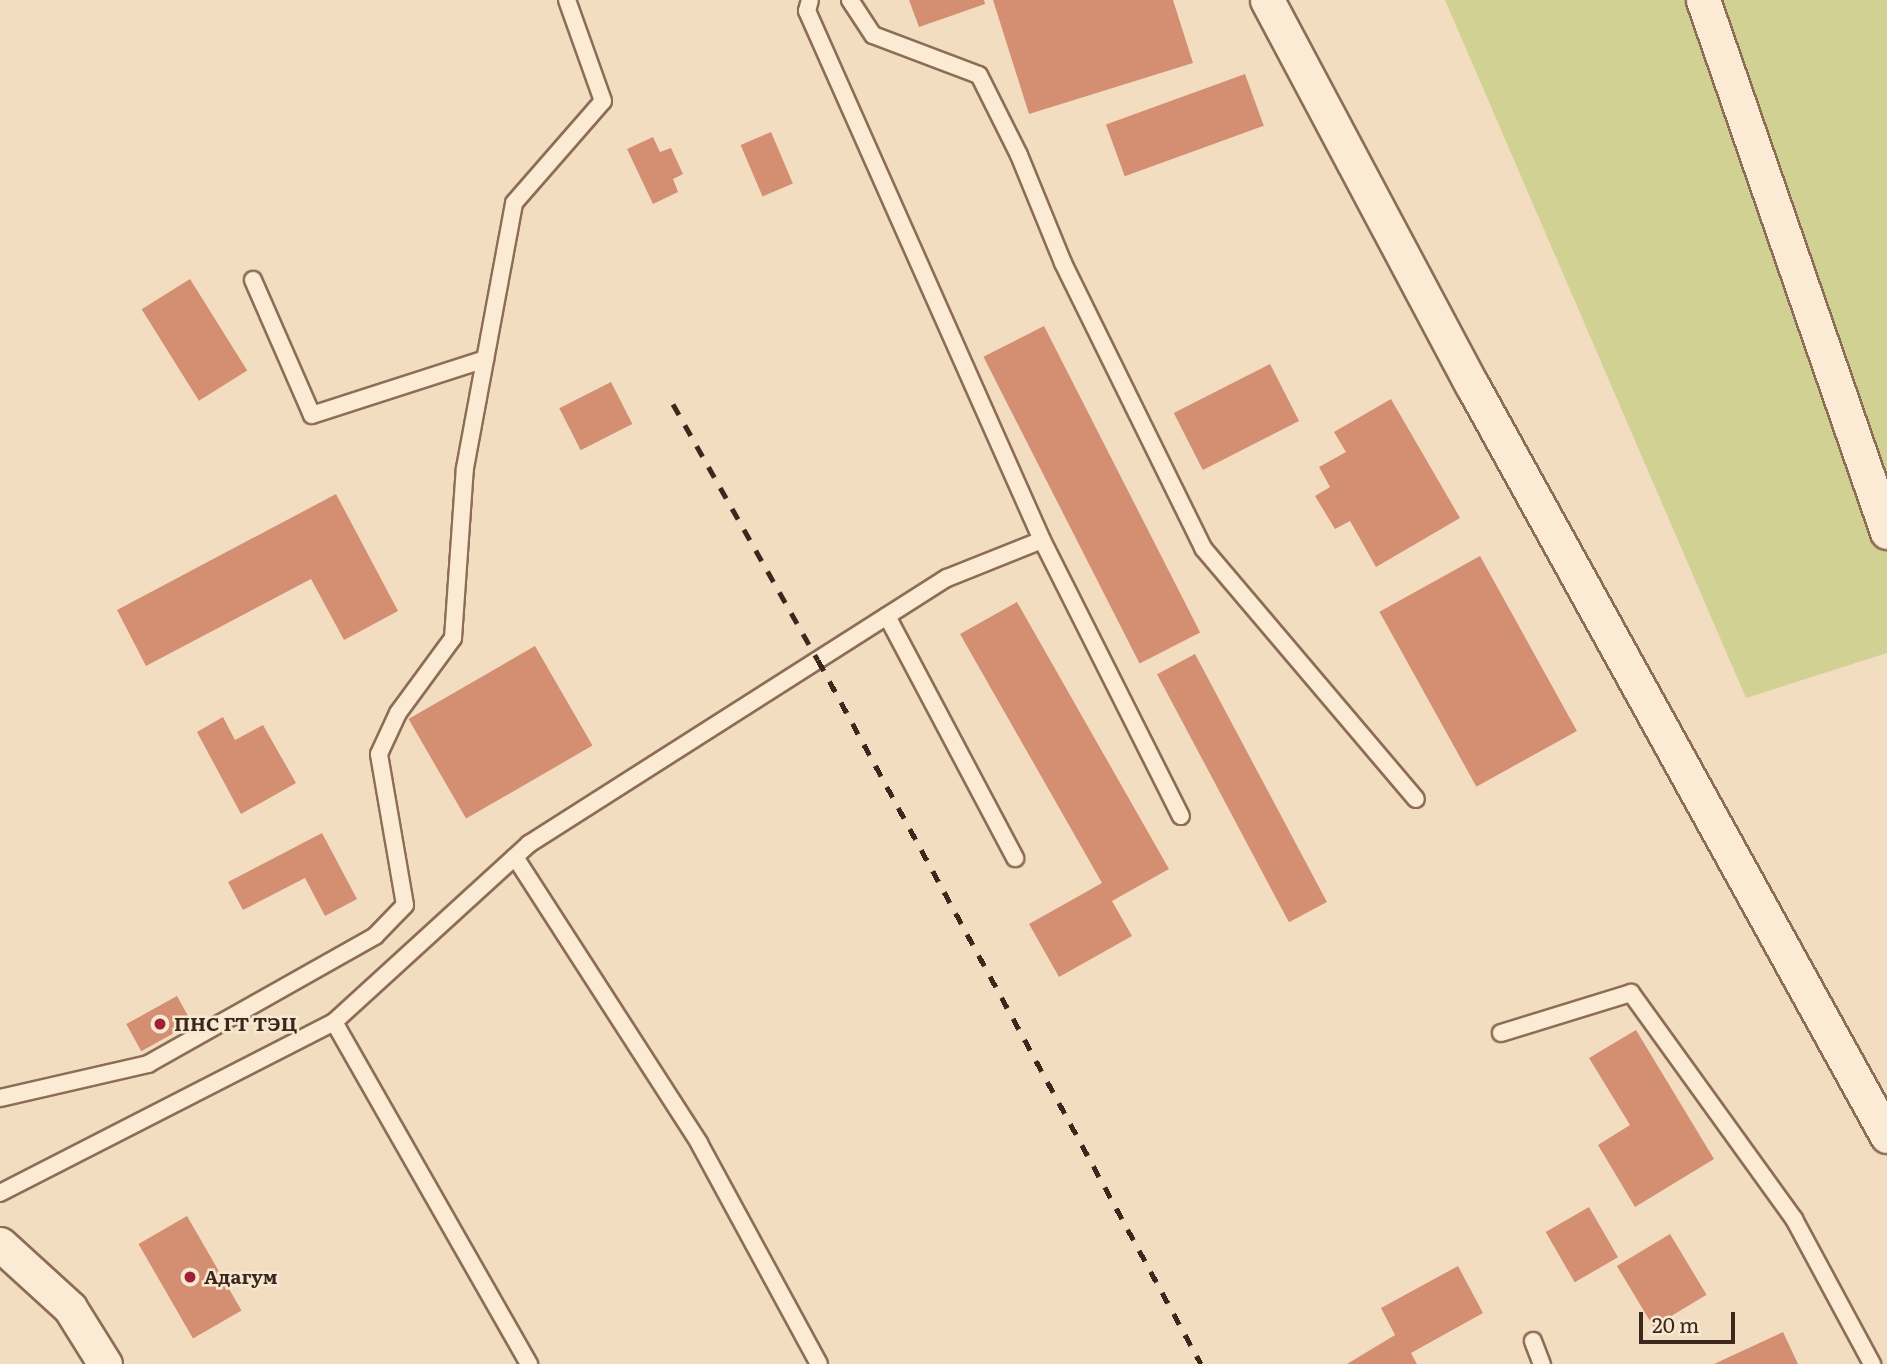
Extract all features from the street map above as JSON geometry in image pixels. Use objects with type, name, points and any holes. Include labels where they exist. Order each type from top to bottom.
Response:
[{"type":"street","points":[[1267,0],[1478,397],[1887,1136]]},
{"type":"street","points":[[1703,0],[1887,532]]},
{"type":"street","points":[[0,1244],[70,1308],[105,1364]]},
{"type":"lane","points":[[0,1098],[148,1064],[374,936],[404,905],[379,754],[398,713],[453,638],[465,468],[513,203],[603,101],[567,0]]},
{"type":"lane","points":[[810,0],[807,12],[1042,540],[1181,816]]},
{"type":"lane","points":[[850,0],[873,35],[979,75],[1019,155],[1063,263],[1203,548],[1416,799]]},
{"type":"lane","points":[[253,279],[312,415],[485,359]]},
{"type":"lane","points":[[0,1193],[334,1022],[515,858],[947,578],[1042,540]]},
{"type":"lane","points":[[887,616],[1015,858]]},
{"type":"lane","points":[[515,858],[699,1143],[819,1364]]},
{"type":"lane","points":[[1502,1032],[1631,993],[1794,1219],[1872,1364]]},
{"type":"lane","points":[[334,1022],[529,1364]]},
{"type":"lane","points":[[1533,1341],[1542,1364]]},
{"type":"green space","points":[[1445,0],[1887,0],[1887,653],[1746,698]]},
{"type":"building","points":[[909,0],[984,0],[985,4],[919,27]]},
{"type":"building","points":[[993,0],[1173,0],[1193,63],[1029,114]]},
{"type":"building","points":[[1245,74],[1264,126],[1125,176],[1106,125]]},
{"type":"building","points":[[771,132],[793,184],[763,196],[741,145]]},
{"type":"building","points":[[653,137],[660,152],[671,148],[683,174],[673,179],[678,192],[653,204],[627,149]]},
{"type":"building","points":[[190,279],[247,371],[199,401],[142,309]]},
{"type":"building","points":[[1044,326],[1200,633],[1140,663],[983,357]]},
{"type":"building","points":[[1270,364],[1299,421],[1203,470],[1174,413]]},
{"type":"building","points":[[611,382],[632,424],[581,450],[559,408]]},
{"type":"building","points":[[1391,399],[1460,518],[1376,567],[1350,521],[1335,529],[1315,496],[1330,487],[1319,467],[1346,452],[1334,432]]},
{"type":"building","points":[[336,494],[398,611],[344,640],[311,579],[146,666],[117,610]]},
{"type":"building","points":[[1480,556],[1577,731],[1476,787],[1379,612]]},
{"type":"building","points":[[1017,602],[1169,869],[1112,901],[1132,936],[1059,977],[1029,924],[1102,883],[960,634]]},
{"type":"building","points":[[535,646],[592,746],[466,819],[409,719]]},
{"type":"building","points":[[1195,654],[1327,902],[1289,922],[1157,674]]},
{"type":"building","points":[[223,717],[235,740],[263,725],[296,783],[241,814],[197,732]]},
{"type":"building","points":[[322,833],[357,899],[325,916],[305,878],[243,910],[228,882]]},
{"type":"building","name":"ПНС ГТ ТЭЦ","points":[[177,996],[192,1023],[141,1051],[126,1024]]},
{"type":"building","points":[[1636,1030],[1714,1159],[1635,1207],[1598,1145],[1630,1125],[1589,1058]]},
{"type":"building","points":[[1589,1207],[1618,1257],[1575,1282],[1546,1232]]},
{"type":"building","name":"Адагум","points":[[187,1216],[242,1310],[193,1338],[139,1244]]},
{"type":"building","points":[[1670,1234],[1707,1295],[1653,1327],[1617,1266]]},
{"type":"building","points":[[1458,1266],[1483,1313],[1411,1353],[1417,1364],[1347,1364],[1395,1335],[1381,1308]]},
{"type":"building","points":[[1783,1332],[1798,1364],[1714,1364]]},
{"type":"railway","points":[[673,404],[818,660],[1201,1364]]},
{"type":"place","name":"ПНС ГТ ТЭЦ","points":[[160,1024]]},
{"type":"place","name":"Адагум","points":[[190,1277]]}]
